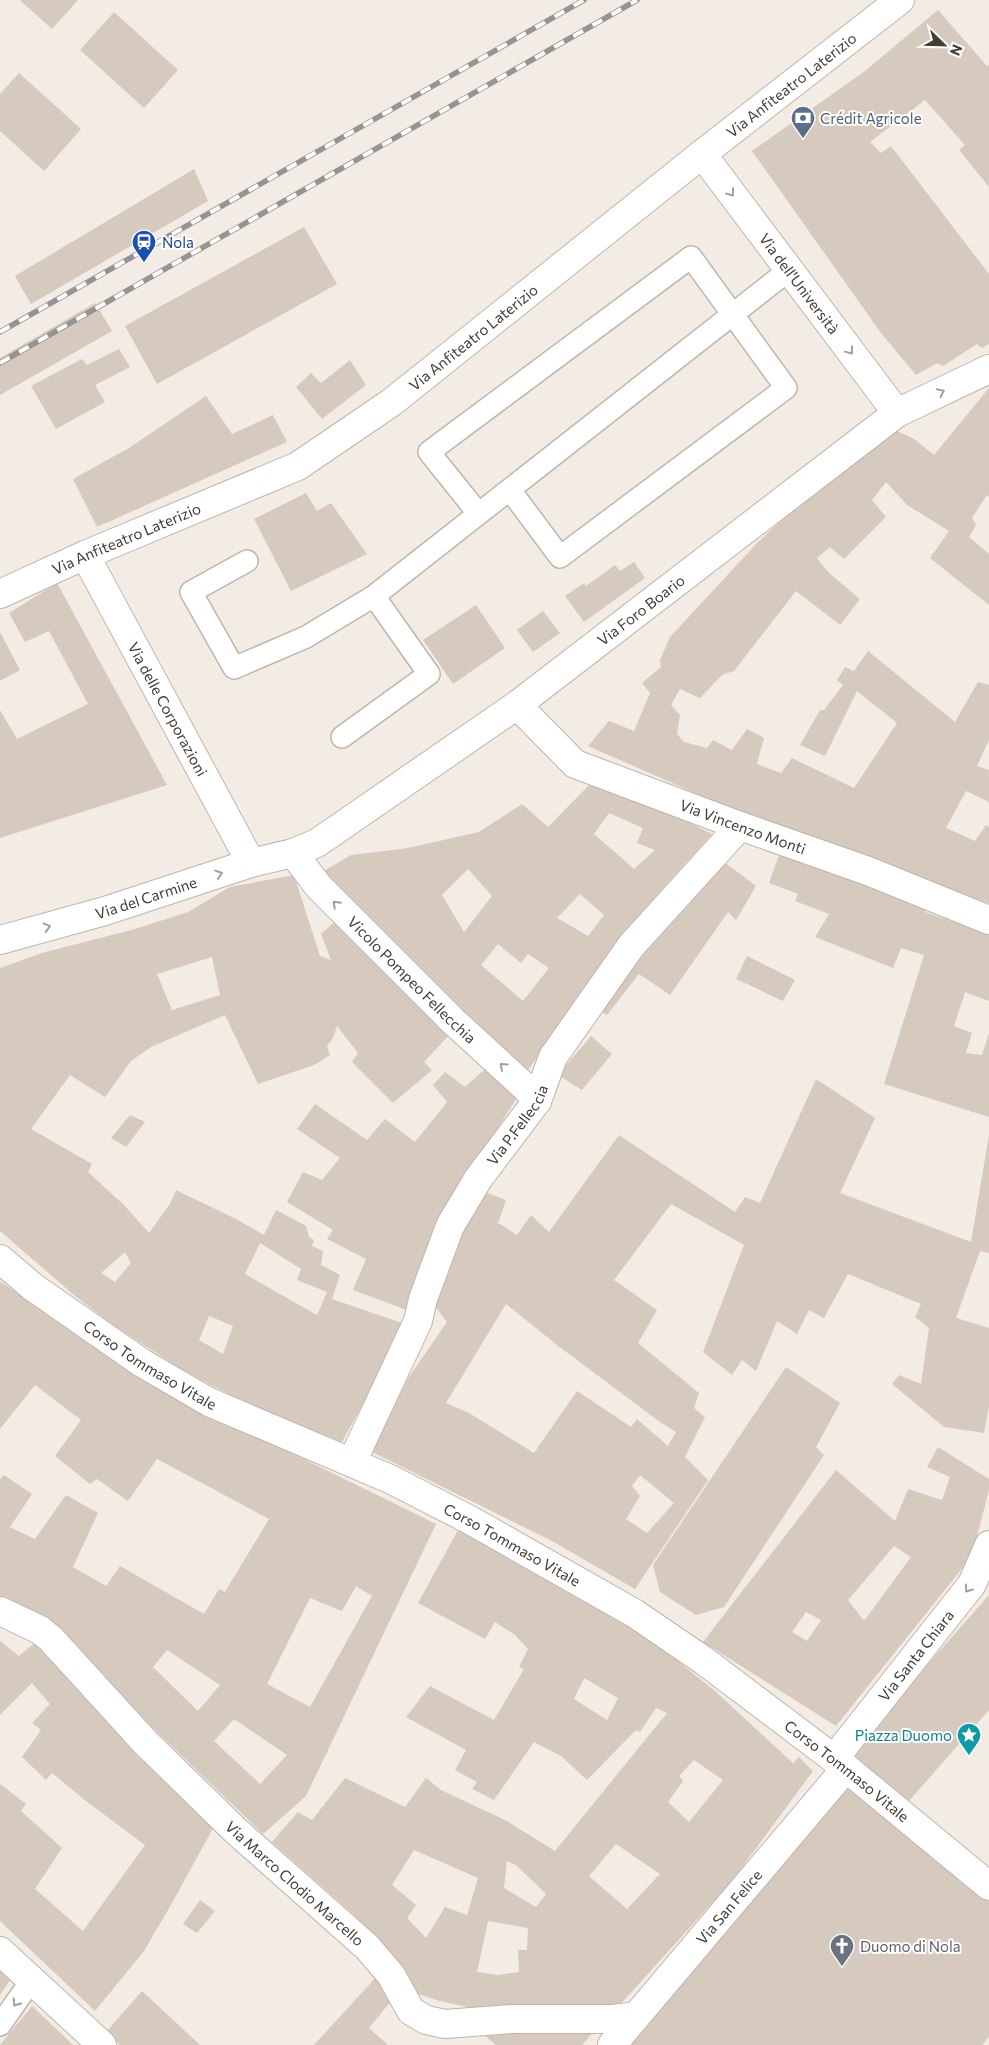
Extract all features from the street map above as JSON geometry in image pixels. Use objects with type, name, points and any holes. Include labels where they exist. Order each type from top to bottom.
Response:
[{"type":"street","name":"Via Anfiteatro Laterizio","points":[[0,594],[85,555],[298,466],[392,402],[702,154],[900,0]]},
{"type":"street","name":"Via dell'Università","points":[[702,154],[897,413]]},
{"type":"street","name":"Via Foro Boario","points":[[293,853],[317,843],[517,705],[897,413],[989,369]]},
{"type":"street","name":"Via delle Corporazioni","points":[[85,555],[251,863]]},
{"type":"street","name":"Via Vincenzo Monti","points":[[517,705],[575,764],[740,826],[868,871],[989,920]]},
{"type":"street","name":"Via P.Felleccia","points":[[352,1462],[418,1322],[423,1299],[450,1226],[478,1179],[537,1101],[553,1057],[631,946],[740,826]]},
{"type":"street","name":"Via del Carmine","points":[[0,940],[106,911],[251,863],[293,853]]},
{"type":"street","name":"Vicolo Pompeo Fellecchia","points":[[293,853],[319,887],[452,1021],[526,1088],[537,1101]]},
{"type":"street","name":"Corso Tommaso Vitale","points":[[0,1259],[33,1287],[142,1363],[209,1402],[352,1462],[470,1520],[634,1613],[703,1660],[840,1763],[989,1886]]},
{"type":"street","name":"Via Santa Chiara","points":[[840,1763],[972,1584],[989,1545]]},
{"type":"street","name":"Via Marco Clodio Marcello","points":[[0,1612],[40,1630],[51,1639],[159,1756],[235,1830],[367,1947],[391,1975],[411,2011],[426,2020],[445,2024],[512,2019],[613,2019],[636,2016]]},
{"type":"street","name":"Via San Felice","points":[[612,2045],[840,1763]]},
{"type":"street","points":[[0,1951],[102,2045]]},
{"type":"lane","points":[[478,514],[429,452],[691,258],[786,388],[560,557],[510,490]]},
{"type":"lane","points":[[247,561],[191,592],[234,668],[306,637],[374,596],[789,270]]},
{"type":"lane","points":[[342,737],[429,674],[374,596]]},
{"type":"lane","points":[[0,2025],[31,1981]]},
{"type":"building","points":[[20,0],[78,0],[52,29]]},
{"type":"building","points":[[938,10],[987,66],[989,64],[989,187],[959,150],[965,145],[925,100],[870,142],[881,153],[891,146],[989,274],[989,344],[982,348],[977,344],[943,366],[937,363],[916,375],[881,333],[752,151],[865,71]]},
{"type":"building","points":[[114,12],[178,70],[144,108],[80,50]]},
{"type":"building","points":[[19,73],[81,129],[44,171],[0,131],[0,94]]},
{"type":"building","points":[[194,169],[208,201],[31,304],[15,276]]},
{"type":"building","points":[[304,227],[337,284],[157,384],[125,326]]},
{"type":"building","points":[[95,303],[112,331],[0,395],[0,358]]},
{"type":"building","points":[[119,349],[130,367],[95,385],[105,402],[56,429],[31,386],[82,359],[87,365]]},
{"type":"building","points":[[350,360],[366,385],[322,419],[296,387],[311,373],[321,383]]},
{"type":"building","points":[[989,388],[989,497],[987,495],[972,518],[976,525],[969,537],[989,554],[989,605],[930,558],[949,531],[907,505],[886,482],[872,500],[886,517],[844,559],[830,547],[817,558],[829,573],[860,599],[840,625],[796,591],[734,671],[722,675],[700,698],[680,689],[671,705],[680,715],[677,734],[684,742],[707,748],[713,740],[732,750],[747,729],[764,738],[757,764],[781,773],[792,758],[854,788],[897,723],[857,691],[825,756],[800,745],[820,710],[824,710],[843,685],[837,680],[845,667],[854,671],[868,651],[955,722],[978,682],[989,685],[989,740],[977,766],[989,770],[989,802],[966,791],[946,828],[975,841],[986,825],[989,827],[989,903],[887,872],[785,826],[761,822],[588,746],[609,721],[634,731],[650,693],[642,683],[661,667],[660,660],[670,637],[759,541],[837,470],[890,428],[914,439],[934,455]]},
{"type":"building","points":[[206,396],[232,434],[273,415],[287,442],[97,527],[73,479],[129,448]]},
{"type":"building","points":[[306,493],[317,511],[331,503],[367,554],[291,591],[254,519]]},
{"type":"building","points":[[634,562],[645,578],[584,622],[565,596],[584,583],[586,586],[615,565],[620,571]]},
{"type":"building","points":[[57,583],[167,785],[0,838],[0,710],[17,739],[88,704],[49,631],[25,642],[9,613]]},
{"type":"building","points":[[476,605],[505,648],[453,684],[423,640]]},
{"type":"building","points":[[543,611],[560,633],[533,652],[517,630]]},
{"type":"building","points":[[0,632],[20,670],[0,681]]},
{"type":"building","points":[[597,777],[712,834],[640,914],[526,1073],[317,875],[351,855],[408,848],[479,832],[522,804],[548,827]],"holes":[[[609,813],[643,828],[637,843],[655,850],[634,869],[594,834]],[[468,869],[492,896],[464,932],[442,895]],[[580,894],[604,915],[588,936],[557,918]],[[498,944],[521,963],[528,954],[549,968],[523,1001],[481,965]]]},
{"type":"building","points":[[783,844],[926,904],[925,912],[989,934],[989,1001],[965,992],[954,1026],[972,1033],[966,1053],[982,1055],[989,1033],[989,1117],[884,1084],[924,955],[901,948],[893,968],[815,937],[829,914],[795,901],[798,894],[769,883]]},
{"type":"building","points":[[723,861],[756,886],[736,920],[728,912],[670,995],[639,974],[607,1015],[596,1008],[629,966]]},
{"type":"building","points":[[294,875],[320,956],[331,960],[321,934],[339,918],[452,1032],[424,1062],[432,1070],[393,1103],[352,1062],[358,1053],[337,1026],[333,1038],[327,1046],[330,1055],[314,1065],[258,1084],[225,1015],[151,1047],[131,1061],[105,1097],[70,1075],[31,1129],[92,1164],[88,1172],[124,1205],[149,1233],[170,1204],[176,1190],[238,1220],[264,1235],[276,1210],[306,1226],[309,1237],[314,1240],[312,1246],[323,1251],[321,1265],[340,1275],[332,1299],[402,1323],[380,1373],[342,1442],[241,1401],[181,1369],[113,1325],[74,1295],[0,1231],[0,968],[42,953],[135,929],[188,912],[230,887]],"holes":[[[212,957],[220,995],[172,1010],[157,974]],[[260,1243],[301,1269],[297,1280],[327,1292],[317,1315],[245,1274]],[[125,1252],[131,1263],[115,1282],[101,1273]],[[209,1316],[233,1326],[223,1354],[199,1340]]]},
{"type":"building","points":[[747,956],[795,980],[783,1001],[736,979]]},
{"type":"building","points":[[591,1036],[612,1054],[582,1090],[558,1075]]},
{"type":"building","points":[[491,1064],[518,1096],[441,1219],[407,1310],[353,1290],[366,1259],[327,1239],[333,1230],[287,1202],[303,1172],[322,1180],[340,1158],[297,1129],[315,1104],[367,1140],[385,1119],[415,1142],[447,1102],[433,1085],[445,1072],[465,1087]]},
{"type":"building","points":[[816,1079],[875,1118],[840,1193],[971,1242],[989,1135],[989,1253],[980,1251],[956,1318],[989,1328],[989,1406],[984,1433],[944,1427],[892,1384],[899,1375],[921,1384],[929,1328],[915,1317],[921,1304],[848,1274],[824,1318],[809,1310],[797,1334],[777,1321],[756,1371],[742,1360],[732,1375],[703,1352],[744,1245],[671,1204],[614,1280],[657,1310],[638,1343],[699,1393],[694,1408],[705,1417],[685,1457],[708,1480],[635,1589],[552,1541],[368,1450],[409,1377],[447,1322],[430,1300],[467,1212],[480,1190],[506,1200],[498,1223],[517,1235],[531,1215],[549,1232],[619,1135],[735,1212],[745,1197],[760,1203]],"holes":[[[506,1304],[557,1345],[676,1432],[668,1446],[637,1419],[631,1427],[577,1391],[534,1453],[469,1413],[446,1403]],[[640,1475],[674,1503],[647,1533],[626,1519],[640,1496],[632,1486]]]},
{"type":"building","points":[[130,1115],[145,1122],[126,1147],[111,1138]]},
{"type":"building","points":[[0,1281],[135,1376],[436,1524],[306,1796],[263,1834],[46,1625],[0,1605],[0,1479],[4,1475],[32,1494],[10,1527],[35,1539],[66,1495],[98,1513],[73,1567],[106,1586],[120,1566],[204,1614],[219,1589],[225,1592],[269,1519],[157,1459],[128,1501],[97,1479],[90,1484],[55,1456],[81,1420],[35,1385],[0,1429]],"holes":[[[356,1586],[372,1596],[310,1707],[267,1684],[310,1598],[342,1611]],[[167,1650],[220,1685],[198,1711],[153,1667]],[[234,1719],[287,1755],[260,1784],[214,1741]]]},
{"type":"building","points":[[786,1367],[840,1403],[816,1447],[824,1455],[724,1607],[696,1615],[660,1592],[653,1565]]},
{"type":"building","points":[[938,1447],[989,1479],[989,1490],[972,1556],[836,1726],[703,1642],[836,1470],[895,1521],[908,1489],[942,1500],[950,1477],[927,1467]],"holes":[[[894,1546],[911,1557],[864,1621],[848,1600]],[[806,1612],[821,1620],[807,1641],[792,1632]]]},
{"type":"building","points":[[458,1530],[489,1541],[532,1565],[659,1646],[715,1691],[793,1763],[799,1757],[813,1771],[732,1881],[617,2008],[494,2013],[440,2001],[415,1993],[385,1947],[352,1913],[272,1842],[298,1812],[312,1820],[345,1778],[405,1807],[426,1778],[441,1790],[507,1821],[555,1851],[667,1713],[656,1708],[640,1732],[636,1730],[587,1780],[561,1756],[534,1742],[494,1800],[472,1789],[477,1782],[455,1770],[466,1750],[406,1717],[430,1686],[494,1720],[524,1669],[519,1667],[528,1649],[515,1635],[495,1622],[485,1639],[418,1603]],"holes":[[[584,1678],[618,1698],[607,1720],[574,1699]],[[694,1760],[723,1780],[689,1822],[668,1802],[683,1781],[679,1776]],[[616,1844],[660,1874],[627,1909],[589,1876]],[[414,1850],[478,1878],[467,1915],[445,1907],[426,1938],[407,1918],[416,1905],[392,1885]],[[507,1861],[516,1865],[546,1894],[536,1907],[504,1888]],[[488,1921],[528,1928],[527,1950],[518,1950],[519,1972],[498,1975],[477,1972]]]},
{"type":"building","points":[[989,1595],[989,1710],[907,1803],[850,1752]]},
{"type":"building","points":[[42,1637],[138,1757],[217,1821],[144,1951],[95,2011],[0,1921],[0,1784],[26,1804],[21,1811],[62,1848],[35,1889],[83,1931],[145,1845],[52,1773],[46,1780],[22,1757],[41,1730],[32,1723],[50,1704],[32,1683],[0,1715],[0,1641],[19,1656]]},
{"type":"building","name":"Duomo di Nola","points":[[845,1785],[989,1897],[989,2037],[982,2045],[630,2045]]},
{"type":"building","points":[[200,1900],[215,1911],[197,1933],[183,1924]]},
{"type":"building","points":[[0,1971],[10,1980],[0,1995]]},
{"type":"building","points":[[380,1973],[392,2000],[369,2028],[388,2045],[314,2045]]},
{"type":"building","points":[[142,1991],[200,2045],[120,2045],[106,2032]]},
{"type":"building","points":[[32,2006],[73,2045],[0,2045]]},
{"type":"building","points":[[595,2030],[582,2045],[496,2045],[483,2034]]},
{"type":"railway","points":[[0,332],[584,0]]},
{"type":"railway","points":[[0,363],[637,0]]},
{"type":"place","name":"Crédit Agricole","points":[[803,139]]},
{"type":"place","name":"Nola","points":[[144,263]]},
{"type":"place","name":"Piazza Duomo","points":[[969,1756]]},
{"type":"place","name":"Duomo di Nola","points":[[842,1967]]}]
